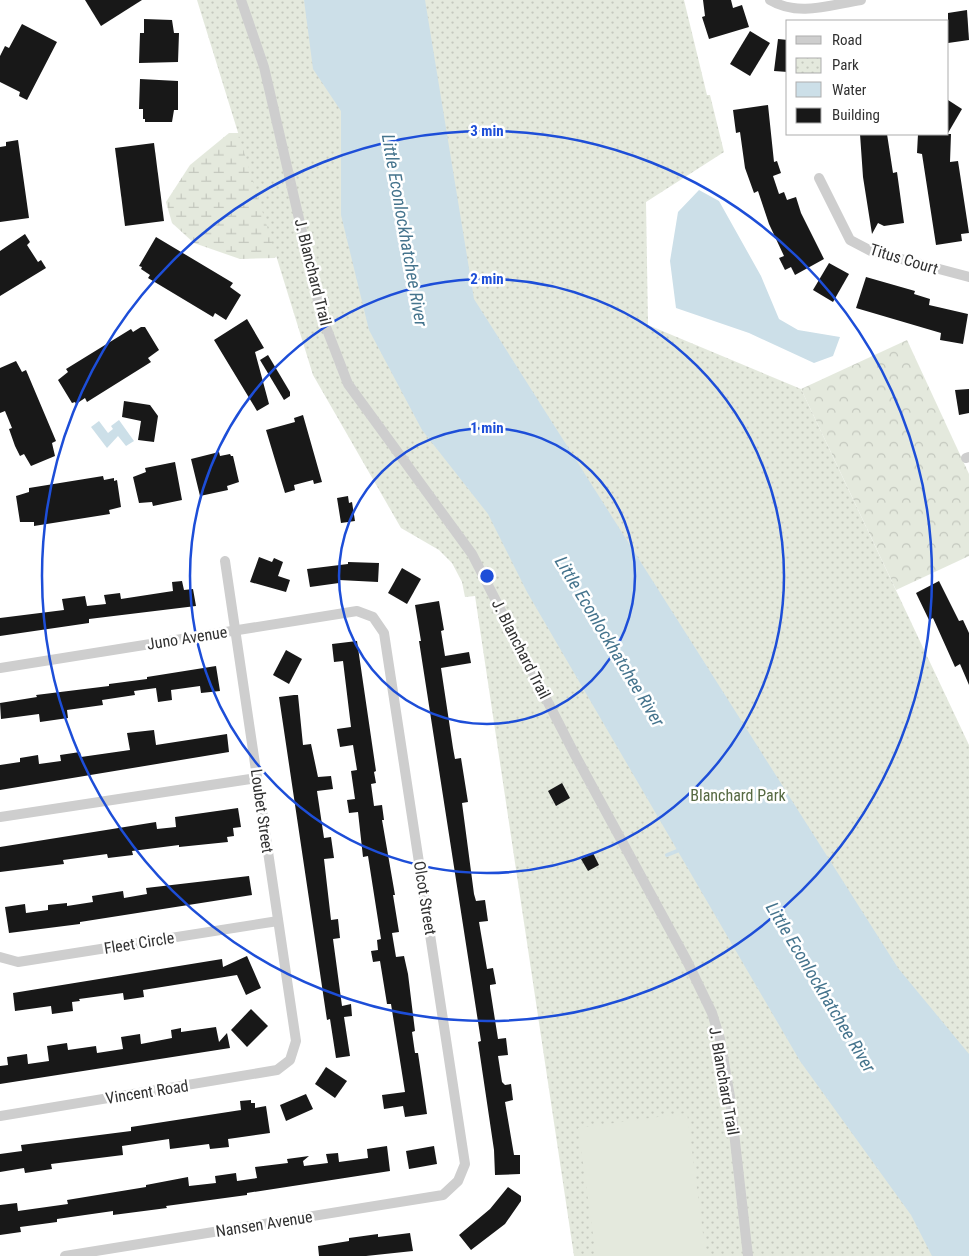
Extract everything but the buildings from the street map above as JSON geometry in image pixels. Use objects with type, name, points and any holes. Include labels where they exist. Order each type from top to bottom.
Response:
[{"type":"street","name":"J. Blanchard Trail","points":[[241,0],[264,67],[321,314],[348,384],[472,554],[712,1012],[720,1040],[730,1097],[748,1256]]},
{"type":"street","points":[[770,0],[780,6],[798,10],[861,0]]},
{"type":"street","name":"Titus Court","points":[[819,178],[850,240],[871,251],[969,277]]},
{"type":"street","name":"Loubet Street","points":[[225,561],[296,1042],[290,1060]]},
{"type":"street","name":"Juno Avenue","points":[[0,668],[357,611],[373,617]]},
{"type":"street","name":"Olcot Street","points":[[373,617],[384,633],[465,1164],[458,1181]]},
{"type":"street","points":[[0,817],[257,778]]},
{"type":"street","name":"Fleet Circle","points":[[0,957],[18,962],[278,921]]},
{"type":"street","name":"Vincent Road","points":[[0,1116],[277,1070],[290,1060]]},
{"type":"street","name":"Nansen Avenue","points":[[65,1256],[443,1195],[458,1181]]},
{"type":"green space","name":"Blanchard Park","points":[[197,0],[684,0],[707,95],[710,95],[724,152],[646,202],[648,325],[801,389],[969,745],[969,1256],[574,1256],[475,596],[465,597],[462,582],[452,563],[439,550],[401,528],[313,375]]},
{"type":"green space","points":[[229,133],[246,133],[280,252],[275,258],[240,259],[194,243],[172,223],[166,202],[190,165]]},
{"type":"green space","points":[[907,340],[969,474],[969,556],[896,590],[801,389]]},
{"type":"green space","points":[[687,1113],[706,1256],[596,1256],[578,1128]]},
{"type":"water","name":"Little Econlockhatchee River","points":[[304,0],[425,0],[474,299],[898,968],[969,1054],[969,1256],[932,1256],[911,1215],[800,1061],[527,592],[488,514],[422,430],[369,330],[341,215],[341,111],[313,69]]},
{"type":"water","points":[[699,190],[719,201],[761,276],[779,319],[798,330],[840,337],[833,356],[814,363],[749,333],[676,308],[670,261],[678,212]]},
{"type":"water","points":[[119,420],[134,441],[126,446],[118,436],[107,448],[91,427],[99,421],[108,433],[113,429],[111,426]]},
{"type":"waterway","points":[[667,855],[682,849]]}]
